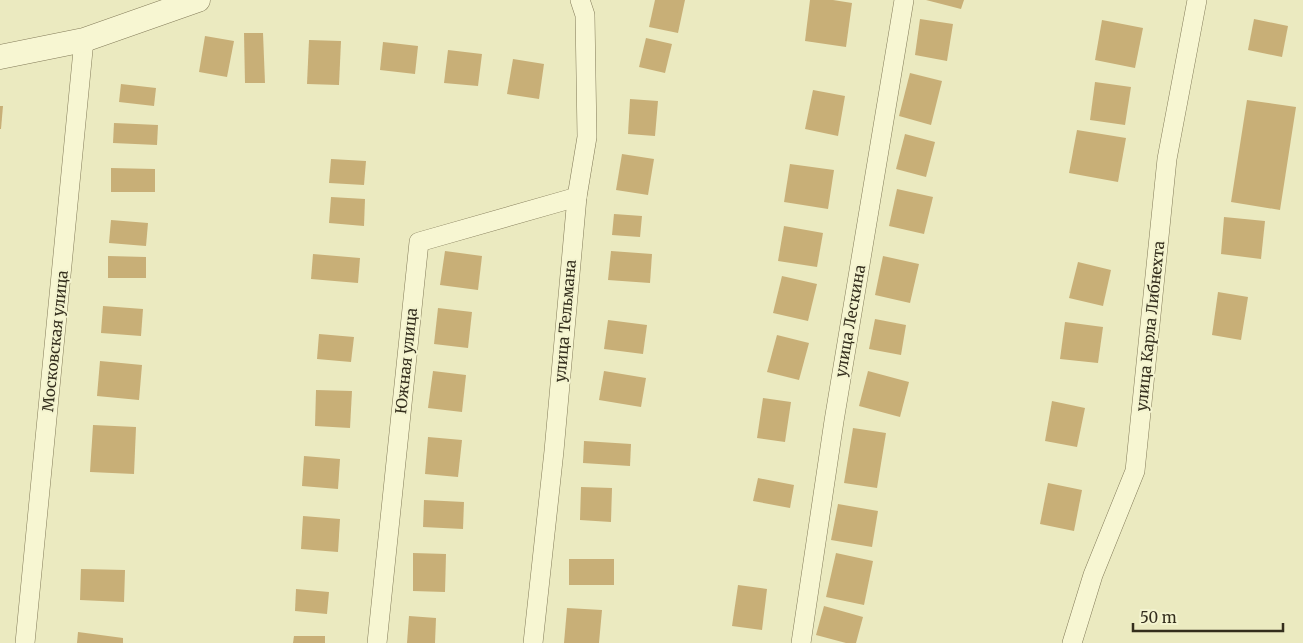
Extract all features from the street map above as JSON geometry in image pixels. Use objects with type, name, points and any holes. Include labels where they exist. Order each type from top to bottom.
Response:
[{"type":"street","points":[[0,57],[84,40],[198,0]]},
{"type":"street","name":"улица Тельмана","points":[[533,643],[554,451],[577,197],[587,137],[584,14],[580,0]]},
{"type":"street","name":"улица Лескина","points":[[801,643],[834,421],[904,0]]},
{"type":"street","name":"улица Карла Либнехта","points":[[1072,643],[1093,575],[1135,471],[1167,159],[1197,0]]},
{"type":"street","name":"Московская улица","points":[[25,643],[84,40]]},
{"type":"street","name":"Южная улица","points":[[377,643],[419,242],[577,197]]},
{"type":"building","points":[[655,0],[685,0],[678,33],[649,27]]},
{"type":"building","points":[[810,0],[833,0],[852,3],[846,47],[805,41]]},
{"type":"building","points":[[926,0],[964,0],[961,9]]},
{"type":"building","points":[[920,19],[953,24],[947,61],[915,55]]},
{"type":"building","points":[[1254,19],[1288,26],[1282,57],[1248,50]]},
{"type":"building","points":[[1102,20],[1143,28],[1135,68],[1095,60]]},
{"type":"building","points":[[244,33],[263,33],[265,83],[245,83]]},
{"type":"building","points":[[205,36],[234,41],[227,77],[199,72]]},
{"type":"building","points":[[646,38],[672,44],[665,73],[639,67]]},
{"type":"building","points":[[309,40],[341,41],[339,85],[307,84]]},
{"type":"building","points":[[383,42],[418,46],[415,74],[380,70]]},
{"type":"building","points":[[448,50],[482,54],[478,86],[444,83]]},
{"type":"building","points":[[513,59],[544,64],[539,99],[507,94]]},
{"type":"building","points":[[910,73],[942,81],[931,125],[899,116]]},
{"type":"building","points":[[1095,82],[1131,87],[1125,125],[1090,120]]},
{"type":"building","points":[[121,84],[156,88],[154,106],[119,102]]},
{"type":"building","points":[[813,90],[845,96],[838,136],[805,129]]},
{"type":"building","points":[[630,99],[658,101],[655,136],[628,134]]},
{"type":"building","points":[[1247,100],[1296,107],[1280,210],[1231,202]]},
{"type":"building","points":[[0,106],[3,106],[1,129],[0,129]]},
{"type":"building","points":[[114,123],[158,125],[157,145],[113,143]]},
{"type":"building","points":[[1077,130],[1126,138],[1118,182],[1069,173]]},
{"type":"building","points":[[905,134],[935,142],[926,177],[896,169]]},
{"type":"building","points":[[622,154],[654,159],[648,195],[616,190]]},
{"type":"building","points":[[331,159],[366,161],[364,185],[329,183]]},
{"type":"building","points":[[790,164],[834,170],[828,209],[784,202]]},
{"type":"building","points":[[111,168],[155,169],[155,192],[111,192]]},
{"type":"building","points":[[897,189],[933,197],[924,234],[889,226]]},
{"type":"building","points":[[331,197],[365,199],[364,226],[329,223]]},
{"type":"building","points":[[614,214],[642,216],[640,237],[612,235]]},
{"type":"building","points":[[1224,217],[1265,221],[1261,259],[1221,254]]},
{"type":"building","points":[[111,220],[148,223],[146,246],[109,243]]},
{"type":"building","points":[[784,226],[823,233],[817,267],[778,261]]},
{"type":"building","points":[[445,251],[482,256],[478,290],[440,285]]},
{"type":"building","points":[[611,251],[652,254],[650,283],[608,280]]},
{"type":"building","points":[[313,254],[360,258],[358,283],[311,279]]},
{"type":"building","points":[[108,256],[146,257],[146,278],[108,278]]},
{"type":"building","points":[[883,256],[919,264],[910,303],[875,295]]},
{"type":"building","points":[[1078,262],[1111,270],[1103,306],[1069,298]]},
{"type":"building","points":[[782,276],[817,284],[808,321],[773,313]]},
{"type":"building","points":[[1218,292],[1248,297],[1241,340],[1212,335]]},
{"type":"building","points":[[103,306],[143,309],[141,336],[101,333]]},
{"type":"building","points":[[438,308],[472,312],[468,348],[434,344]]},
{"type":"building","points":[[875,319],[906,325],[901,355],[869,349]]},
{"type":"building","points":[[608,320],[647,325],[643,354],[604,349]]},
{"type":"building","points":[[1065,322],[1103,327],[1098,363],[1060,359]]},
{"type":"building","points":[[319,334],[354,337],[351,362],[317,359]]},
{"type":"building","points":[[777,335],[809,343],[799,380],[767,372]]},
{"type":"building","points":[[100,361],[142,365],[139,400],[97,396]]},
{"type":"building","points":[[433,371],[466,375],[462,412],[428,408]]},
{"type":"building","points":[[604,371],[646,378],[641,407],[599,400]]},
{"type":"building","points":[[868,371],[909,382],[900,417],[859,406]]},
{"type":"building","points":[[316,390],[352,391],[350,428],[315,426]]},
{"type":"building","points":[[763,398],[791,402],[785,442],[757,438]]},
{"type":"building","points":[[1052,401],[1085,408],[1077,447],[1045,441]]},
{"type":"building","points":[[93,425],[136,427],[134,474],[90,472]]},
{"type":"building","points":[[853,428],[886,433],[877,488],[844,483]]},
{"type":"building","points":[[428,437],[462,440],[458,477],[425,474]]},
{"type":"building","points":[[584,441],[631,444],[630,466],[583,463]]},
{"type":"building","points":[[304,456],[340,459],[338,489],[302,486]]},
{"type":"building","points":[[758,478],[794,485],[790,508],[753,501]]},
{"type":"building","points":[[1048,483],[1082,490],[1074,531],[1040,524]]},
{"type":"building","points":[[581,487],[612,488],[611,522],[580,520]]},
{"type":"building","points":[[424,500],[464,502],[463,529],[423,527]]},
{"type":"building","points":[[838,504],[878,511],[872,547],[831,540]]},
{"type":"building","points":[[303,516],[340,519],[338,552],[301,549]]},
{"type":"building","points":[[413,553],[446,554],[445,592],[413,591]]},
{"type":"building","points":[[836,553],[873,561],[864,605],[826,597]]},
{"type":"building","points":[[569,559],[614,559],[614,585],[569,585]]},
{"type":"building","points":[[81,569],[125,570],[124,602],[80,600]]},
{"type":"building","points":[[738,585],[767,589],[762,630],[732,626]]},
{"type":"building","points":[[296,589],[329,592],[327,614],[295,611]]},
{"type":"building","points":[[824,606],[863,617],[856,643],[846,643],[816,635]]},
{"type":"building","points":[[567,608],[602,610],[599,643],[564,643]]},
{"type":"building","points":[[409,616],[436,618],[435,643],[407,643]]},
{"type":"building","points":[[78,632],[123,638],[123,643],[77,643]]},
{"type":"building","points":[[294,636],[325,636],[325,643],[293,643]]}]
